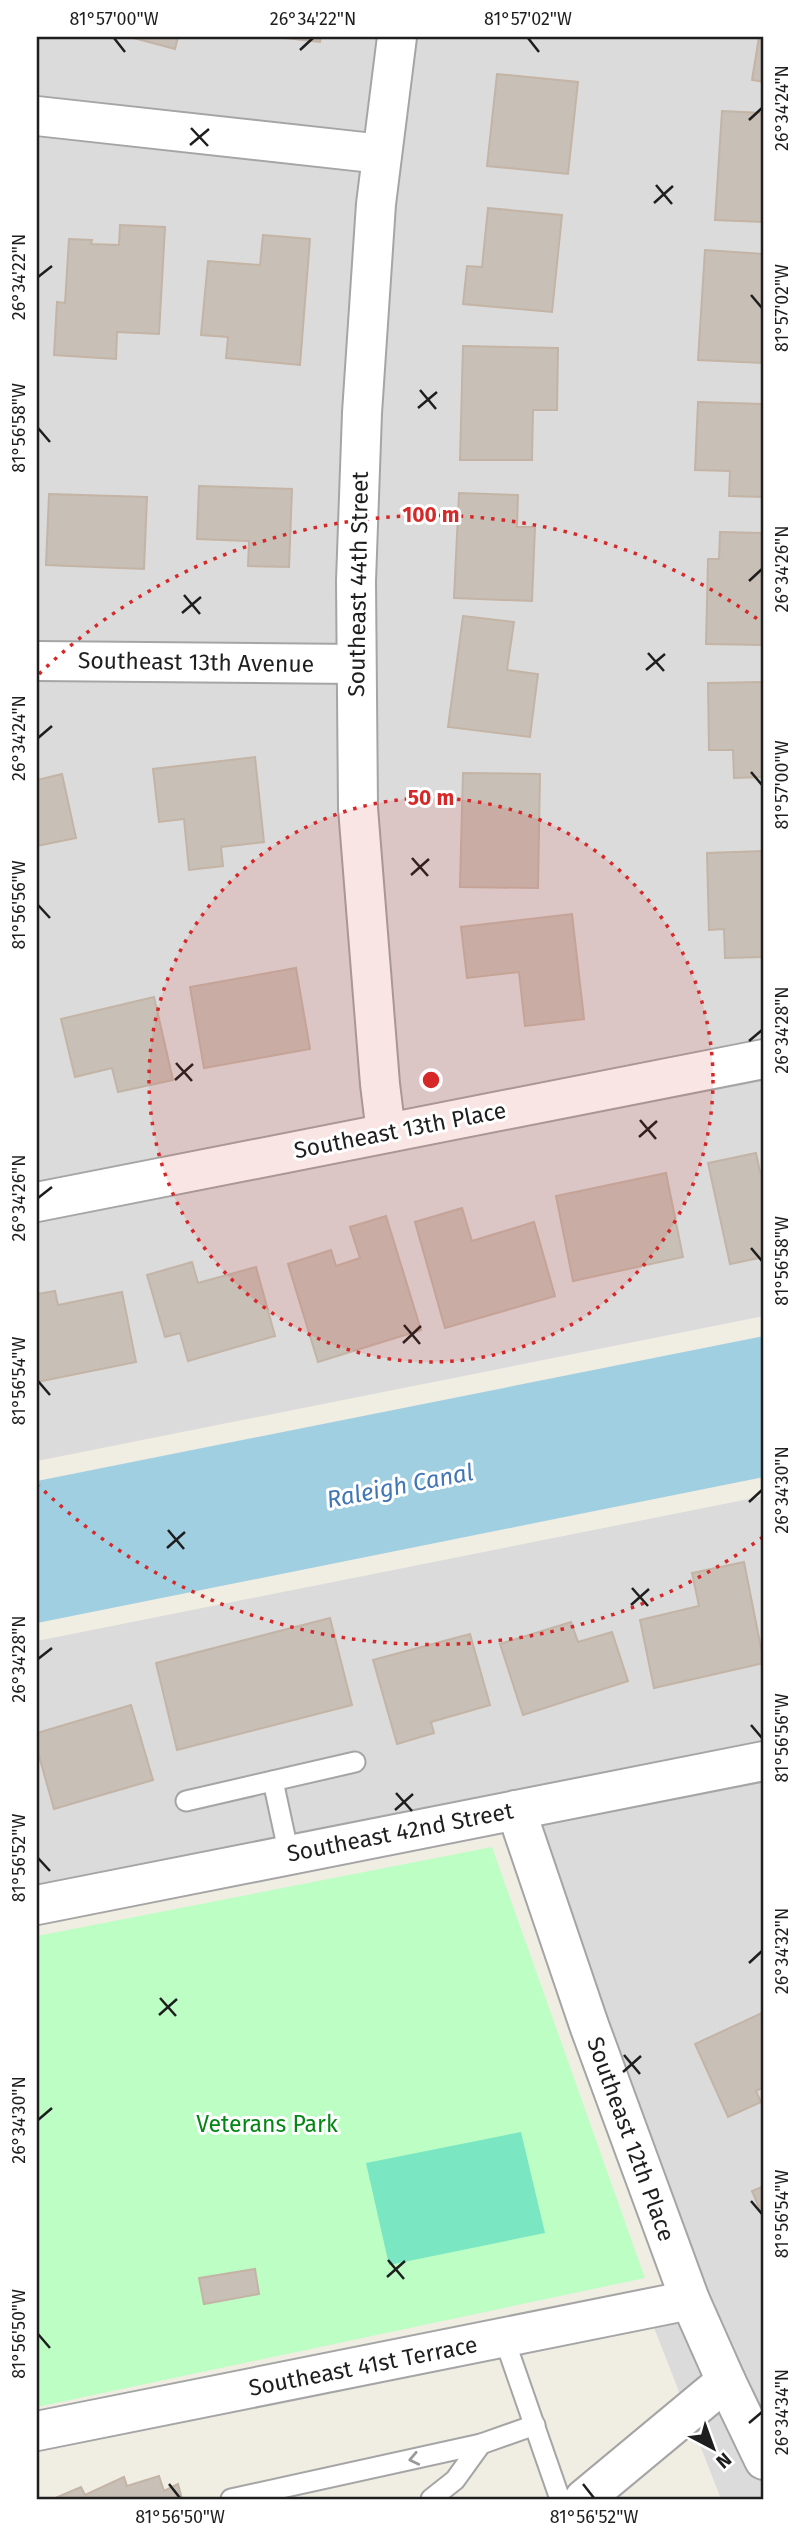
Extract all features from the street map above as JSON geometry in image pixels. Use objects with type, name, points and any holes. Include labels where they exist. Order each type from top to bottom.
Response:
[{"type":"street","name":"Southeast 44th Street","points":[[386,1133],[358,808],[356,664],[362,413],[376,204],[397,37]]},
{"type":"street","points":[[37,116],[382,153]]},
{"type":"street","name":"Southeast 13th Avenue","points":[[37,661],[356,664]]},
{"type":"street","name":"Southeast 13th Place","points":[[37,1202],[764,1059]]},
{"type":"street","name":"Southeast 42nd Street","points":[[37,1905],[764,1761]]},
{"type":"street","name":"Southeast 12th Place","points":[[516,1810],[589,2025],[690,2300],[764,2460]]},
{"type":"street","name":"Southeast 41st Terrace","points":[[37,2431],[690,2300]]},
{"type":"street","points":[[584,2499],[726,2381]]},
{"type":"lane","points":[[186,1801],[355,1762]]},
{"type":"lane","points":[[273,1781],[289,1854]]},
{"type":"lane","points":[[504,2338],[560,2499]]},
{"type":"lane","points":[[231,2499],[481,2444],[534,2425]]},
{"type":"lane","points":[[431,2499],[455,2480],[481,2444]]},
{"type":"shaded area","points":[[37,37],[764,37],[764,1316],[37,1461]]},
{"type":"shaded area","points":[[764,1496],[764,2499],[721,2499],[642,2297],[660,2290],[663,2279],[506,1837],[498,1830],[37,1917],[37,1641]]},
{"type":"green space","name":"Veterans Park","points":[[492,1847],[645,2278],[37,2407],[37,1936]]},
{"type":"green space","points":[[521,2132],[545,2233],[389,2265],[366,2163]]},
{"type":"water","name":"Raleigh Canal","points":[[764,1336],[764,1477],[37,1623],[37,1481]]},
{"type":"building","points":[[130,37],[178,37],[175,49]]},
{"type":"building","points":[[276,37],[321,37],[320,42]]},
{"type":"building","points":[[759,37],[764,37],[764,82],[752,80]]},
{"type":"building","points":[[497,74],[578,82],[568,174],[487,166]]},
{"type":"building","points":[[722,111],[764,113],[764,222],[715,220]]},
{"type":"building","points":[[488,208],[562,215],[552,312],[463,304],[467,266],[482,267]]},
{"type":"building","points":[[120,225],[165,227],[159,334],[117,332],[116,359],[54,355],[57,302],[65,303],[69,239],[92,240],[91,244],[119,245]]},
{"type":"building","points":[[263,235],[310,239],[300,365],[226,358],[228,337],[201,335],[208,261],[260,265]]},
{"type":"building","points":[[705,250],[764,254],[764,363],[698,360]]},
{"type":"building","points":[[463,346],[558,348],[557,410],[533,410],[532,460],[460,460]]},
{"type":"building","points":[[698,402],[764,404],[764,497],[729,496],[730,471],[695,470]]},
{"type":"building","points":[[199,486],[292,489],[289,567],[248,566],[249,541],[197,539]]},
{"type":"building","points":[[459,493],[518,495],[517,527],[535,527],[532,601],[454,598]]},
{"type":"building","points":[[49,494],[147,497],[144,569],[46,565]]},
{"type":"building","points":[[720,532],[764,533],[764,645],[706,644],[708,559],[719,559]]},
{"type":"building","points":[[463,616],[514,622],[507,670],[538,674],[530,737],[448,727]]},
{"type":"building","points":[[764,682],[764,777],[734,778],[733,750],[709,750],[708,683]]},
{"type":"building","points":[[255,757],[264,842],[221,847],[223,866],[189,870],[184,819],[159,822],[153,769]]},
{"type":"building","points":[[463,773],[540,774],[538,888],[460,887]]},
{"type":"building","points":[[62,774],[76,838],[37,846],[37,780]]},
{"type":"building","points":[[764,851],[764,957],[725,958],[724,929],[709,930],[707,853]]},
{"type":"building","points":[[572,914],[584,1019],[525,1026],[519,972],[467,978],[461,927]]},
{"type":"building","points":[[296,968],[310,1049],[204,1068],[190,987]]},
{"type":"building","points":[[154,997],[173,1080],[118,1092],[112,1068],[75,1077],[61,1019]]},
{"type":"building","points":[[756,1153],[760,1172],[764,1171],[764,1257],[730,1264],[708,1163]]},
{"type":"building","points":[[666,1173],[683,1257],[573,1281],[556,1196]]},
{"type":"building","points":[[462,1208],[472,1241],[534,1222],[555,1296],[445,1328],[415,1222]]},
{"type":"building","points":[[386,1216],[421,1330],[318,1362],[288,1264],[331,1250],[336,1266],[360,1258],[350,1227]]},
{"type":"building","points":[[192,1262],[198,1283],[256,1267],[275,1336],[188,1361],[180,1333],[165,1337],[147,1275]]},
{"type":"building","points":[[55,1291],[58,1305],[122,1292],[136,1362],[37,1382],[37,1294]]},
{"type":"building","points":[[744,1562],[764,1663],[654,1688],[640,1620],[699,1606],[692,1573]]},
{"type":"building","points":[[330,1618],[352,1705],[177,1750],[156,1663]]},
{"type":"building","points":[[571,1622],[578,1642],[612,1632],[628,1681],[523,1715],[500,1644]]},
{"type":"building","points":[[470,1634],[490,1705],[431,1722],[434,1733],[397,1744],[373,1660]]},
{"type":"building","points":[[131,1705],[153,1780],[54,1809],[37,1749],[37,1733]]},
{"type":"building","points":[[764,2012],[764,2087],[756,2091],[761,2102],[728,2117],[695,2044]]},
{"type":"building","points":[[764,2186],[764,2219],[752,2191]]},
{"type":"building","points":[[255,2269],[259,2294],[204,2304],[199,2278]]},
{"type":"building","points":[[159,2476],[164,2491],[178,2484],[182,2499],[53,2499],[81,2487],[85,2495],[124,2477],[127,2486]]}]
